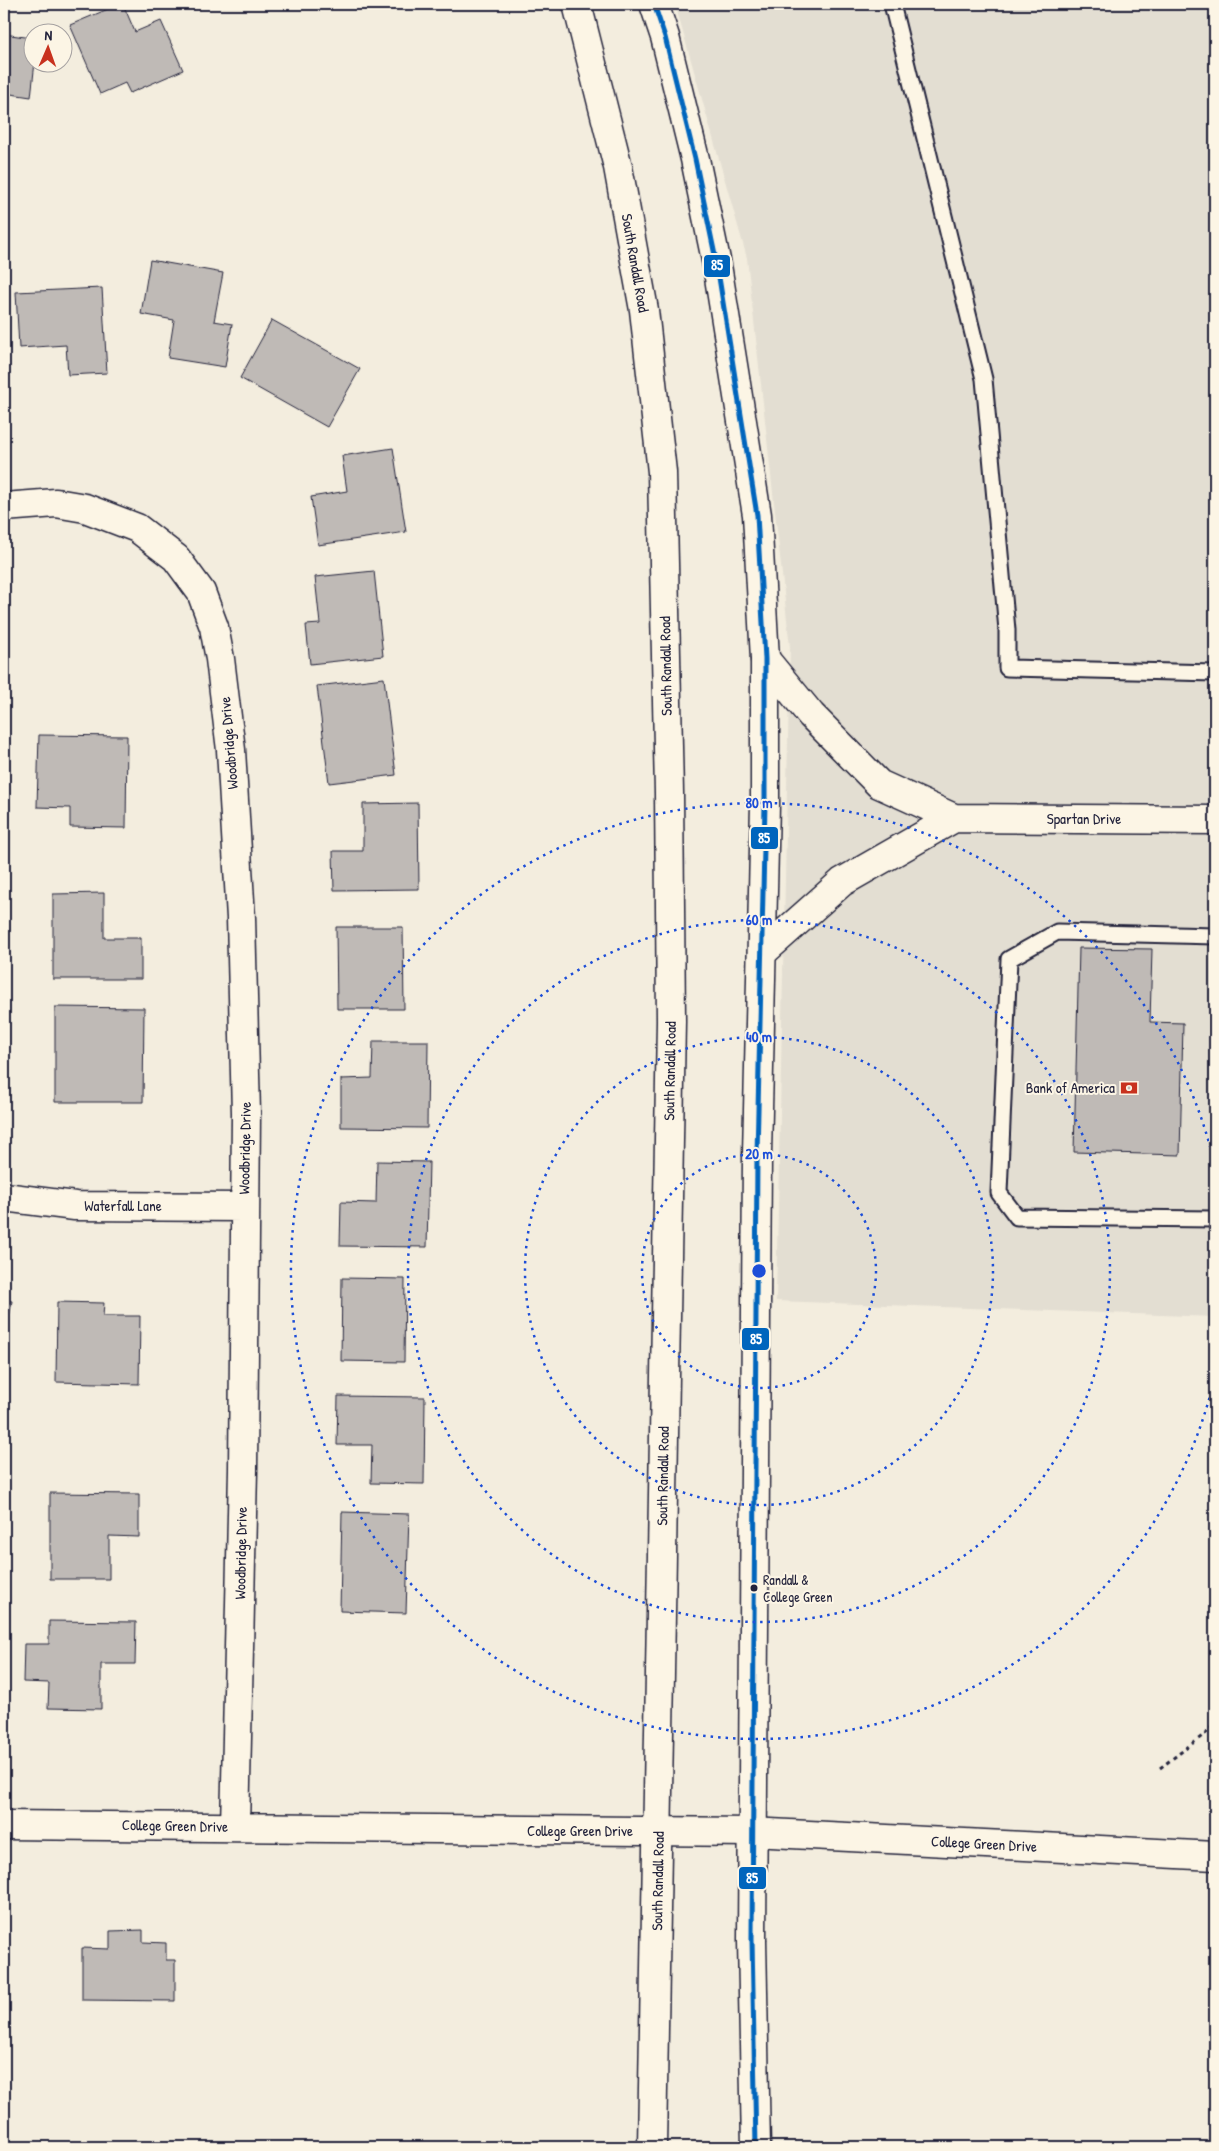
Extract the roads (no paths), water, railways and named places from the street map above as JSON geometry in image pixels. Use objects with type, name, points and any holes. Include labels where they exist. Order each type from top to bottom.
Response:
[{"type":"main road","name":"South Randall Road","points":[[577,4],[618,167],[644,310],[662,472],[669,793],[671,1021],[659,1831],[652,2147]]},
{"type":"main road","points":[[654,4],[695,159],[717,265],[756,515],[765,659],[762,953],[757,1154],[752,1940],[756,2147]]},
{"type":"main road","name":"Woodbridge Drive","points":[[4,507],[56,503],[85,508],[112,516],[137,528],[159,543],[176,558],[191,577],[207,605],[220,659],[231,750],[241,918],[246,1113],[243,1470],[235,1827]]},
{"type":"main road","name":"Spartan Drive","points":[[765,659],[811,715],[879,784],[954,818],[1215,820]]},
{"type":"main road","points":[[762,953],[842,882],[954,818]]},
{"type":"main road","name":"Waterfall Lane","points":[[4,1197],[76,1206],[244,1207]]},
{"type":"main road","name":"College Green Drive","points":[[4,1825],[753,1832],[1215,1856]]},
{"type":"lane","points":[[892,4],[984,379],[1007,630],[1007,668],[1215,672]]},
{"type":"lane","points":[[1215,936],[1057,932],[1009,959],[999,1193],[1017,1217],[1215,1219]]},
{"type":"place","name":"Bank of America","points":[[1129,1088]]},
{"type":"place","name":"Randall & College Green","points":[[754,1588]]}]
